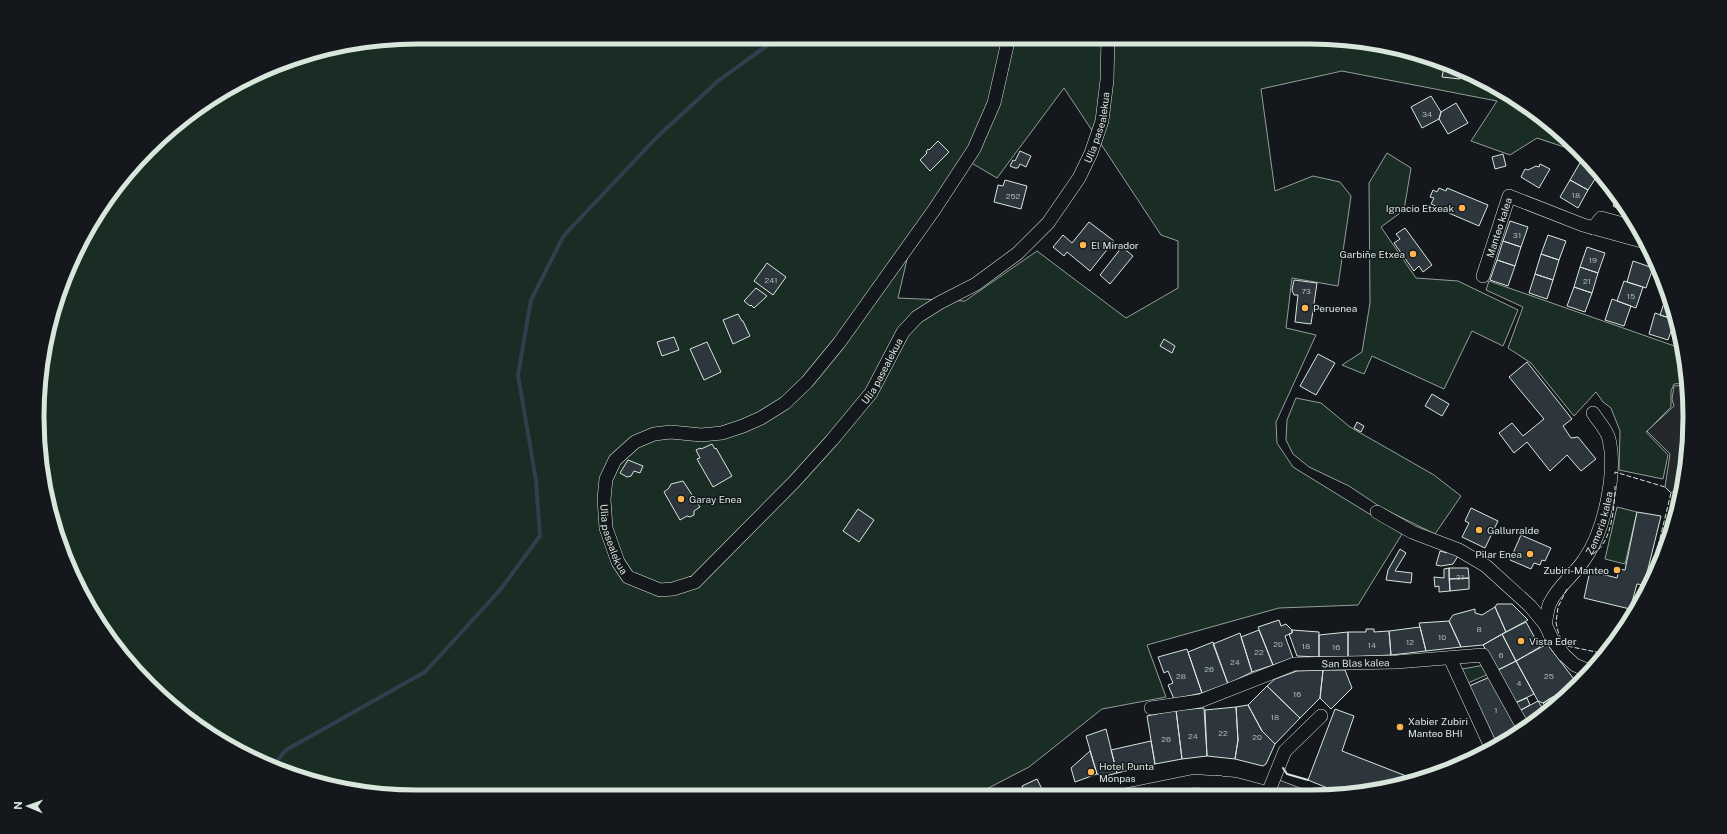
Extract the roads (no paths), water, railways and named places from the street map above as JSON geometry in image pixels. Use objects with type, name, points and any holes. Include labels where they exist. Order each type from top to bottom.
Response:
[{"type":"street","name":"Ulia pasealekua","points":[[1007,44],[994,103],[974,149],[934,210],[840,343],[807,382],[784,403],[761,418],[743,426],[722,433],[701,435],[670,432],[654,434],[635,442],[615,460],[606,479],[605,485],[604,499],[606,528],[618,562],[628,577],[660,590],[673,589],[695,582],[794,482],[832,440],[871,393],[903,332],[917,317],[938,303],[976,284],[1018,253],[1048,223],[1078,178],[1091,153],[1102,121],[1107,80],[1108,44]]},
{"type":"street","name":"Manteo kalea","points":[[1483,276],[1509,196],[1593,228],[1638,240]]},
{"type":"street","points":[[1593,228],[1601,218],[1630,226]]},
{"type":"street","name":"Zemoria kalea","points":[[1545,624],[1549,604],[1559,588],[1584,560],[1599,532],[1606,509],[1610,475],[1609,438],[1593,413]]},
{"type":"street","points":[[1378,512],[1412,532],[1459,550],[1486,566],[1530,606],[1545,624],[1552,639],[1564,655],[1574,665],[1584,669]]},
{"type":"street","name":"San Blas kalea","points":[[1151,708],[1200,701],[1294,664],[1396,662],[1483,654],[1521,724]]},
{"type":"street","points":[[1450,658],[1489,744]]},
{"type":"street","points":[[1271,790],[1285,751],[1321,716]]},
{"type":"street","points":[[1145,790],[1190,781],[1235,784],[1258,790]]},
{"type":"street","points":[[1212,790],[1219,782]]},
{"type":"waterway","points":[[276,763],[286,750],[425,672],[500,590],[540,536],[536,480],[518,375],[531,300],[563,237],[570,229],[657,137],[718,81],[769,44]]},
{"type":"place","name":"Ignacio Etxeak","points":[[1462,208]]},
{"type":"place","name":"El Mirador","points":[[1083,245]]},
{"type":"place","name":"Garbiñe Etxea","points":[[1413,254]]},
{"type":"place","name":"Peruenea","points":[[1305,308]]},
{"type":"place","name":"Garay Enea","points":[[681,499]]},
{"type":"place","name":"Gallurralde","points":[[1479,530]]},
{"type":"place","name":"Pilar Enea","points":[[1530,554]]},
{"type":"place","name":"Zubiri-Manteo","points":[[1617,570]]},
{"type":"place","name":"Vista Eder","points":[[1521,641]]},
{"type":"place","name":"Xabier Zubiri Manteo BHI","points":[[1400,727]]},
{"type":"place","name":"Hotel Punta Monpas","points":[[1091,772]]}]
